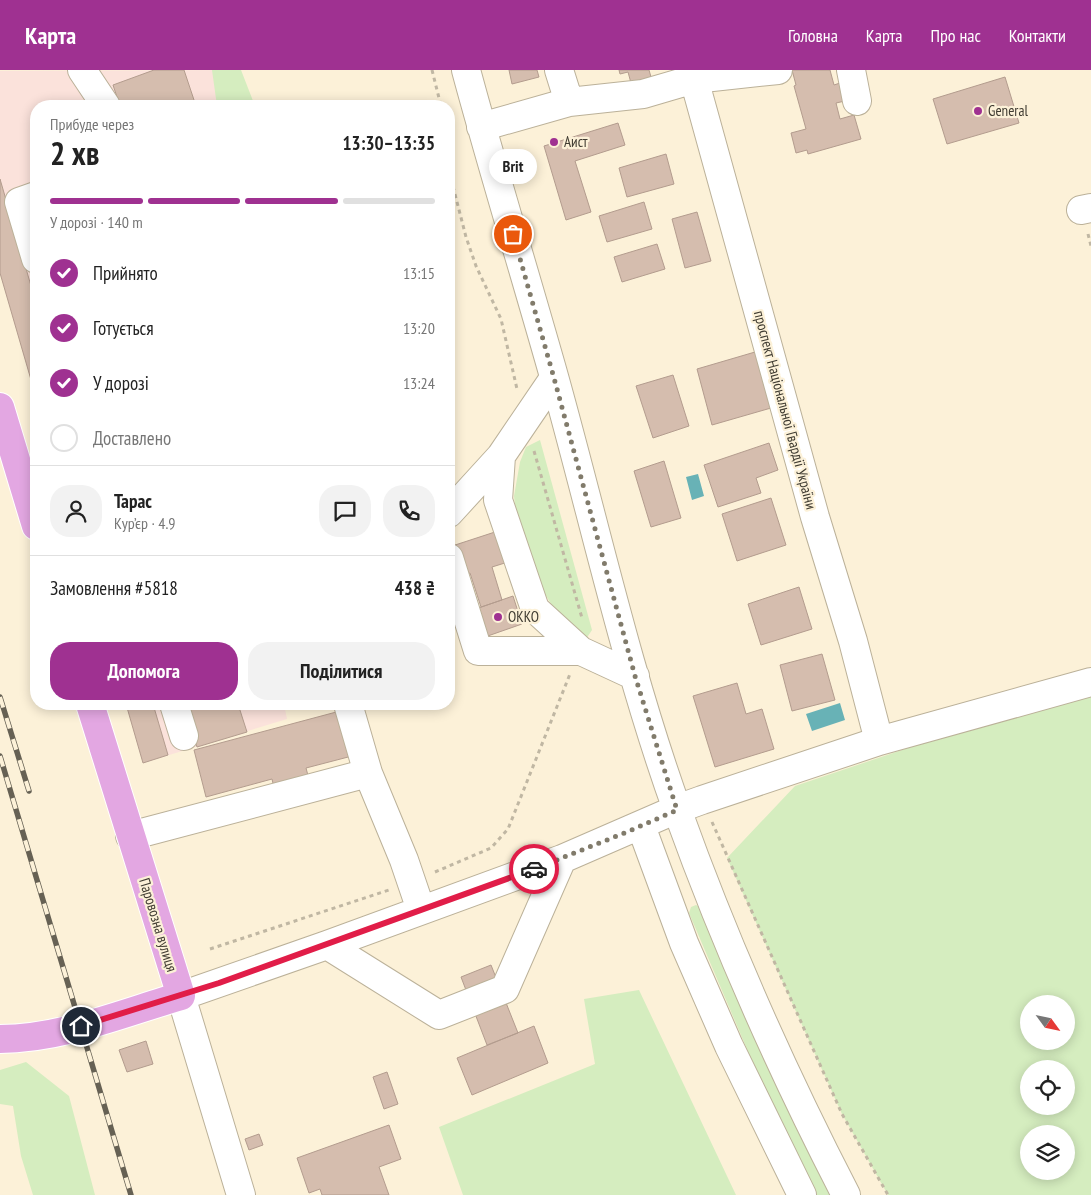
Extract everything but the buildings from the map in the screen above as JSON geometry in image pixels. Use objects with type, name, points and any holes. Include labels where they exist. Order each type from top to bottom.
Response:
[{"type":"main road","points":[[0,407],[30,506]]},
{"type":"main road","name":"Паровозна вулиця","points":[[92,710],[181,996]]},
{"type":"main road","points":[[0,1038],[18,1039],[81,1026],[181,996]]},
{"type":"street","points":[[82,70],[102,100]]},
{"type":"street","points":[[466,70],[554,378],[635,676],[677,810],[721,929],[781,1062],[846,1195]]},
{"type":"street","points":[[559,70],[569,102]]},
{"type":"street","points":[[481,126],[569,102],[643,94],[694,79],[778,70]]},
{"type":"street","points":[[851,70],[857,101]]},
{"type":"street","name":"проспект Національної Гвардії України","points":[[694,79],[815,518],[853,641],[879,741]]},
{"type":"street","points":[[30,198],[19,202],[30,239]]},
{"type":"street","points":[[455,506],[501,456],[554,378]]},
{"type":"street","points":[[501,456],[498,500],[535,609],[580,651],[635,676]]},
{"type":"street","points":[[455,577],[478,651],[580,651]]},
{"type":"street","points":[[241,1195],[181,996],[562,859],[702,800],[879,741],[1091,682]]},
{"type":"street","points":[[176,710],[184,736]]},
{"type":"street","points":[[350,710],[368,773],[404,860],[421,910]]},
{"type":"street","points":[[130,836],[368,773]]},
{"type":"street","points":[[641,826],[684,943],[729,1046],[802,1195]]},
{"type":"street","points":[[327,945],[438,1015],[504,988],[562,859]]},
{"type":"path","points":[[432,70],[440,100]]},
{"type":"path","points":[[702,800],[842,1114],[888,1195]]},
{"type":"shaded area","points":[[218,70],[227,100],[30,100],[30,376],[0,273],[0,71]]},
{"type":"shaded area","points":[[128,710],[285,710],[287,719],[143,763]]},
{"type":"green space","points":[[212,70],[241,70],[253,100],[216,100]]},
{"type":"green space","points":[[540,440],[592,630],[586,639],[560,618],[529,569],[517,524],[514,496],[520,462],[526,447]]},
{"type":"green space","points":[[1091,697],[1091,1195],[888,1195],[842,1114],[727,858],[795,786],[1009,714]]},
{"type":"green space","points":[[696,905],[701,908],[793,1121],[830,1195],[814,1195],[749,1054],[689,913],[691,907]]},
{"type":"green space","points":[[639,990],[736,1195],[463,1195],[439,1127],[595,1064],[584,999]]},
{"type":"green space","points":[[26,1062],[69,1096],[95,1195],[33,1195],[21,1156],[13,1106],[0,1104],[0,1070]]},
{"type":"water","points":[[698,474],[704,496],[692,500],[686,477]]},
{"type":"water","points":[[840,703],[845,720],[812,731],[806,714]]},
{"type":"railway","points":[[0,697],[29,791]]},
{"type":"railway","points":[[0,756],[131,1195]]},
{"type":"way so far","points":[[513,234],[635,676],[677,810],[534,869]]},
{"type":"place","name":"General","points":[[978,111]]},
{"type":"place","name":"Аист","points":[[554,142]]},
{"type":"place","name":"Brit","points":[[513,234]]},
{"type":"place","name":"ОККО","points":[[498,617]]},
{"type":"route","points":[[81,1026],[219,983],[534,869]]}]
